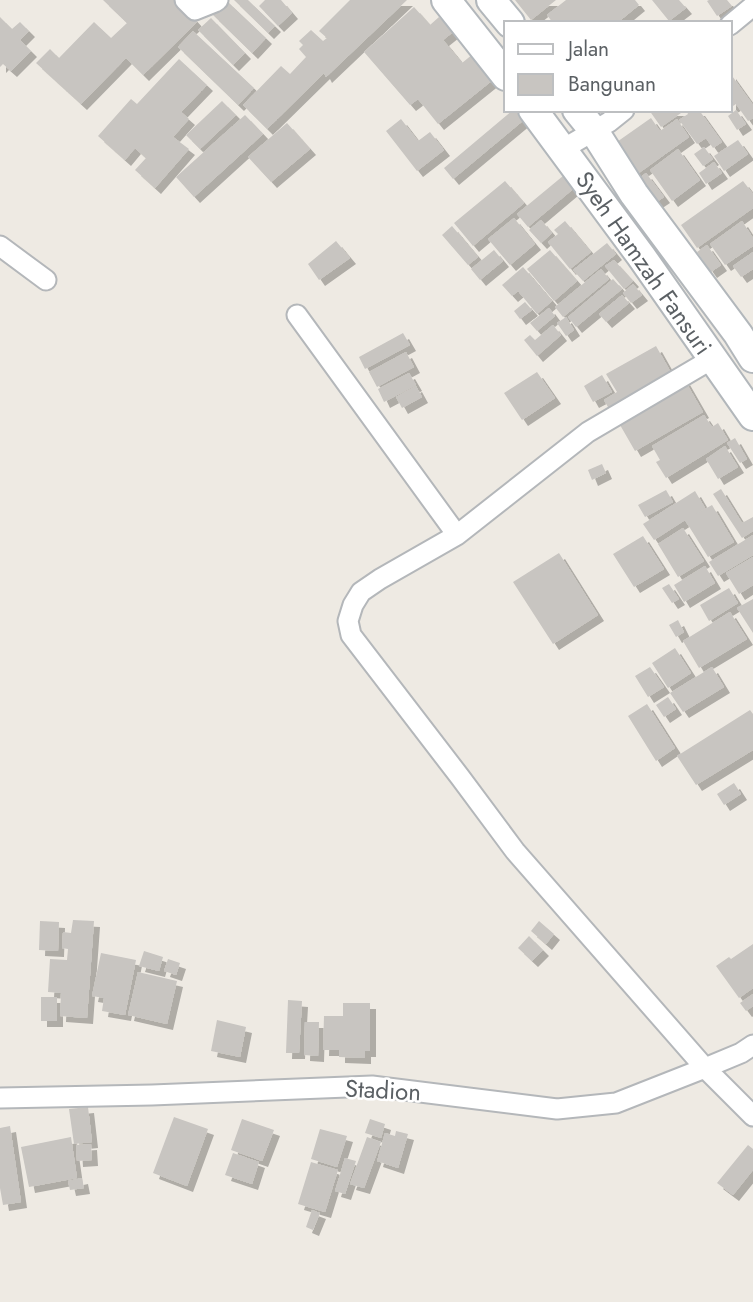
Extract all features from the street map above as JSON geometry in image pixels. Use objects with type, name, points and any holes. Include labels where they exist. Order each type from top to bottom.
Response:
[{"type":"main road","points":[[446,0],[504,73]]},
{"type":"main road","points":[[491,0],[508,21]]},
{"type":"main road","name":"Syeh Hamzah Fansuri","points":[[535,112],[753,416]]},
{"type":"main road","name":"Syeh Hamzah Fansuri","points":[[586,121],[634,194],[746,346]]},
{"type":"main road","points":[[710,356],[746,346]]},
{"type":"street","points":[[185,0],[195,10],[218,0]]},
{"type":"street","points":[[732,23],[753,6]]},
{"type":"street","points":[[563,149],[586,121],[609,122],[622,112]]},
{"type":"street","points":[[0,246],[46,280]]},
{"type":"street","points":[[297,315],[457,536]]},
{"type":"street","points":[[710,356],[588,432],[457,536],[361,592],[348,621],[351,635],[515,851],[705,1068],[753,1116]]},
{"type":"street","name":"Stadion","points":[[0,1098],[372,1086],[557,1109],[616,1103],[741,1053],[753,1045]]},
{"type":"building","points":[[103,0],[177,0],[197,22],[143,75],[126,58],[81,104],[36,63],[50,49],[59,58],[94,22],[111,38],[127,23]]},
{"type":"building","points":[[234,0],[248,0],[275,26],[268,33]]},
{"type":"building","points":[[265,0],[281,0],[292,13],[278,26],[259,6]]},
{"type":"building","points":[[350,0],[407,0],[326,77],[324,73],[267,129],[243,105],[281,66],[290,74],[306,57],[299,49],[303,45],[299,41],[311,30],[323,41],[327,38],[319,31]]},
{"type":"building","points":[[515,0],[556,0],[531,20]]},
{"type":"building","points":[[566,0],[635,0],[639,5],[619,21],[552,21],[547,15]]},
{"type":"building","points":[[652,0],[679,0],[686,8],[669,21]]},
{"type":"building","points":[[727,0],[732,6],[717,16],[707,1]]},
{"type":"building","points":[[227,1],[266,38],[252,53],[213,15]]},
{"type":"building","points":[[414,7],[430,25],[439,17],[453,32],[443,40],[462,63],[473,54],[494,79],[438,124],[418,99],[410,105],[364,52]]},
{"type":"building","points":[[0,17],[12,29],[20,22],[29,31],[20,40],[31,51],[11,71],[3,64],[0,67]]},
{"type":"building","points":[[211,18],[245,53],[233,65],[198,30]]},
{"type":"building","points":[[193,31],[254,88],[238,105],[178,47]]},
{"type":"building","points":[[179,59],[207,85],[181,112],[189,119],[173,137],[189,149],[155,188],[135,170],[146,158],[135,148],[125,160],[98,136],[131,99],[137,104]]},
{"type":"building","points":[[732,76],[753,105],[753,118],[748,121],[736,104],[732,107]]},
{"type":"building","points":[[222,101],[236,115],[200,149],[186,135]]},
{"type":"building","points":[[736,110],[746,124],[737,130],[728,116]]},
{"type":"building","points":[[511,112],[519,112],[525,119],[453,179],[444,168]]},
{"type":"building","points":[[650,112],[680,112],[681,113],[661,127]]},
{"type":"building","points":[[687,112],[700,112],[722,142],[713,148],[706,138],[697,144],[679,120],[688,114]]},
{"type":"building","points":[[245,115],[263,134],[194,197],[176,177]]},
{"type":"building","points":[[651,118],[660,131],[677,119],[689,137],[636,175],[614,144]]},
{"type":"building","points":[[401,119],[418,141],[430,132],[444,150],[417,171],[386,131]]},
{"type":"building","points":[[287,123],[310,149],[271,182],[248,157]]},
{"type":"building","points":[[738,140],[748,154],[724,171],[714,156]]},
{"type":"building","points":[[704,147],[713,159],[703,166],[694,154]]},
{"type":"building","points":[[678,149],[700,180],[672,201],[650,170]]},
{"type":"building","points":[[714,162],[722,173],[706,184],[699,173]]},
{"type":"building","points":[[569,171],[579,184],[528,227],[517,214]]},
{"type":"building","points":[[646,173],[664,197],[655,203],[638,179]]},
{"type":"building","points":[[505,181],[524,203],[473,246],[454,223]]},
{"type":"building","points":[[743,181],[753,194],[753,208],[697,248],[681,225]]},
{"type":"building","points":[[514,218],[535,244],[510,265],[488,239]]},
{"type":"building","points":[[541,220],[552,233],[541,243],[529,230]]},
{"type":"building","points":[[565,221],[591,252],[570,269],[548,242],[558,234],[554,230]]},
{"type":"building","points":[[742,221],[753,238],[753,246],[725,265],[710,244]]},
{"type":"building","points":[[452,226],[478,257],[468,265],[442,235]]},
{"type":"building","points":[[336,241],[350,258],[319,280],[308,264]]},
{"type":"building","points":[[607,243],[616,254],[583,281],[573,270]]},
{"type":"building","points":[[707,245],[721,265],[711,272],[697,252]]},
{"type":"building","points":[[494,250],[503,261],[480,280],[471,269]]},
{"type":"building","points":[[550,250],[577,281],[554,301],[527,269]]},
{"type":"building","points":[[753,252],[753,269],[741,277],[733,266]]},
{"type":"building","points":[[614,260],[633,281],[624,289],[605,266]]},
{"type":"building","points":[[523,267],[552,301],[537,314],[518,291],[512,296],[502,285]]},
{"type":"building","points":[[601,269],[609,279],[563,317],[555,307]]},
{"type":"building","points":[[613,279],[622,289],[576,327],[568,317]]},
{"type":"building","points":[[633,284],[642,295],[631,303],[623,293]]},
{"type":"building","points":[[622,295],[629,303],[606,322],[599,314]]},
{"type":"building","points":[[525,302],[532,310],[520,319],[514,311]]},
{"type":"building","points":[[549,308],[555,316],[537,331],[530,323]]},
{"type":"building","points":[[566,317],[574,330],[566,336],[557,323]]},
{"type":"building","points":[[553,325],[561,335],[537,356],[524,340],[530,335],[535,340]]},
{"type":"building","points":[[403,333],[410,345],[365,369],[359,357]]},
{"type":"building","points":[[656,346],[674,378],[612,414],[604,400],[617,392],[606,374]]},
{"type":"building","points":[[406,352],[414,367],[377,387],[369,372]]},
{"type":"building","points":[[537,372],[555,398],[522,420],[504,393]]},
{"type":"building","points":[[409,373],[416,385],[384,402],[378,389]]},
{"type":"building","points":[[602,375],[612,392],[593,402],[584,386]]},
{"type":"building","points":[[684,379],[703,412],[635,451],[616,418]]},
{"type":"building","points":[[416,386],[422,397],[402,408],[396,397]]},
{"type":"building","points":[[704,415],[712,427],[718,423],[728,440],[666,478],[656,462],[660,460],[652,446]]},
{"type":"building","points":[[735,438],[747,459],[740,463],[727,443]]},
{"type":"building","points":[[725,446],[738,467],[718,479],[706,459]]},
{"type":"building","points":[[602,464],[606,473],[592,480],[588,470]]},
{"type":"building","points":[[721,489],[742,523],[753,517],[753,531],[742,538],[713,494]]},
{"type":"building","points":[[666,490],[673,502],[645,517],[638,505]]},
{"type":"building","points":[[695,491],[705,508],[696,514],[712,505],[734,542],[708,557],[685,520],[654,540],[643,524]]},
{"type":"building","points":[[683,528],[704,561],[678,577],[658,544]]},
{"type":"building","points":[[753,535],[753,555],[718,576],[709,562]]},
{"type":"building","points":[[643,536],[664,569],[634,587],[613,554]]},
{"type":"building","points":[[559,553],[598,615],[553,644],[513,582]]},
{"type":"building","points":[[753,557],[753,585],[739,594],[726,573]]},
{"type":"building","points":[[705,566],[715,583],[684,602],[674,585]]},
{"type":"building","points":[[669,584],[679,599],[672,603],[662,588]]},
{"type":"building","points":[[729,588],[738,603],[709,621],[700,605]]},
{"type":"building","points":[[753,599],[753,633],[737,608]]},
{"type":"building","points":[[730,612],[747,639],[699,668],[683,641]]},
{"type":"building","points":[[678,620],[684,632],[676,637],[669,625]]},
{"type":"building","points":[[675,648],[691,673],[668,688],[652,663]]},
{"type":"building","points":[[650,667],[664,687],[648,697],[635,676]]},
{"type":"building","points":[[712,667],[724,687],[683,712],[670,693]]},
{"type":"building","points":[[668,697],[676,709],[664,717],[656,705]]},
{"type":"building","points":[[647,704],[675,748],[656,761],[628,716]]},
{"type":"building","points":[[750,710],[753,714],[753,750],[696,785],[677,756]]},
{"type":"building","points":[[734,783],[741,794],[724,805],[717,794]]},
{"type":"building","points":[[73,920],[94,921],[87,1018],[60,1016],[61,993],[48,992],[50,959],[67,960],[68,949],[62,948],[63,932],[71,933]]},
{"type":"building","points":[[40,921],[59,922],[58,951],[39,950]]},
{"type":"building","points":[[539,921],[554,934],[546,944],[531,931]]},
{"type":"building","points":[[529,936],[543,950],[532,961],[518,948]]},
{"type":"building","points":[[753,944],[753,988],[739,998],[716,966]]},
{"type":"building","points":[[144,951],[163,957],[159,971],[139,966]]},
{"type":"building","points":[[101,953],[136,960],[125,1015],[102,1011],[104,998],[92,996]]},
{"type":"building","points":[[168,959],[180,963],[176,975],[164,971]]},
{"type":"building","points":[[138,972],[177,981],[167,1024],[128,1015]]},
{"type":"building","points":[[753,994],[753,1006],[746,1011],[740,1003]]},
{"type":"building","points":[[41,997],[57,997],[57,1021],[41,1021]]},
{"type":"building","points":[[288,1000],[302,1001],[299,1053],[286,1053]]},
{"type":"building","points":[[343,1003],[370,1003],[370,1051],[365,1051],[365,1058],[339,1057],[339,1050],[323,1050],[324,1016],[343,1016]]},
{"type":"building","points":[[217,1020],[246,1027],[240,1057],[211,1051]]},
{"type":"building","points":[[305,1022],[319,1022],[318,1056],[304,1055]]},
{"type":"building","points":[[88,1107],[92,1142],[74,1144],[69,1109]]},
{"type":"building","points":[[174,1117],[208,1129],[187,1186],[153,1173]]},
{"type":"building","points":[[242,1119],[274,1130],[262,1161],[231,1150]]},
{"type":"building","points":[[370,1119],[385,1124],[381,1138],[365,1133]]},
{"type":"building","points":[[10,1126],[21,1202],[3,1205],[0,1188],[0,1128]]},
{"type":"building","points":[[320,1129],[347,1136],[337,1167],[311,1159]]},
{"type":"building","points":[[396,1131],[408,1134],[398,1168],[377,1161],[385,1133],[395,1136]]},
{"type":"building","points":[[71,1137],[77,1178],[29,1187],[21,1147]]},
{"type":"building","points":[[367,1137],[381,1142],[364,1188],[350,1184]]},
{"type":"building","points":[[91,1144],[92,1160],[77,1161],[76,1145]]},
{"type":"building","points":[[748,1145],[753,1149],[753,1170],[733,1195],[717,1183]]},
{"type":"building","points":[[233,1153],[259,1162],[252,1184],[225,1175]]},
{"type":"building","points":[[345,1158],[356,1161],[345,1194],[335,1191]]},
{"type":"building","points":[[311,1162],[338,1170],[325,1212],[298,1204]]},
{"type":"building","points":[[82,1178],[84,1188],[70,1190],[68,1181]]},
{"type":"building","points":[[312,1210],[320,1213],[313,1230],[306,1227]]}]
